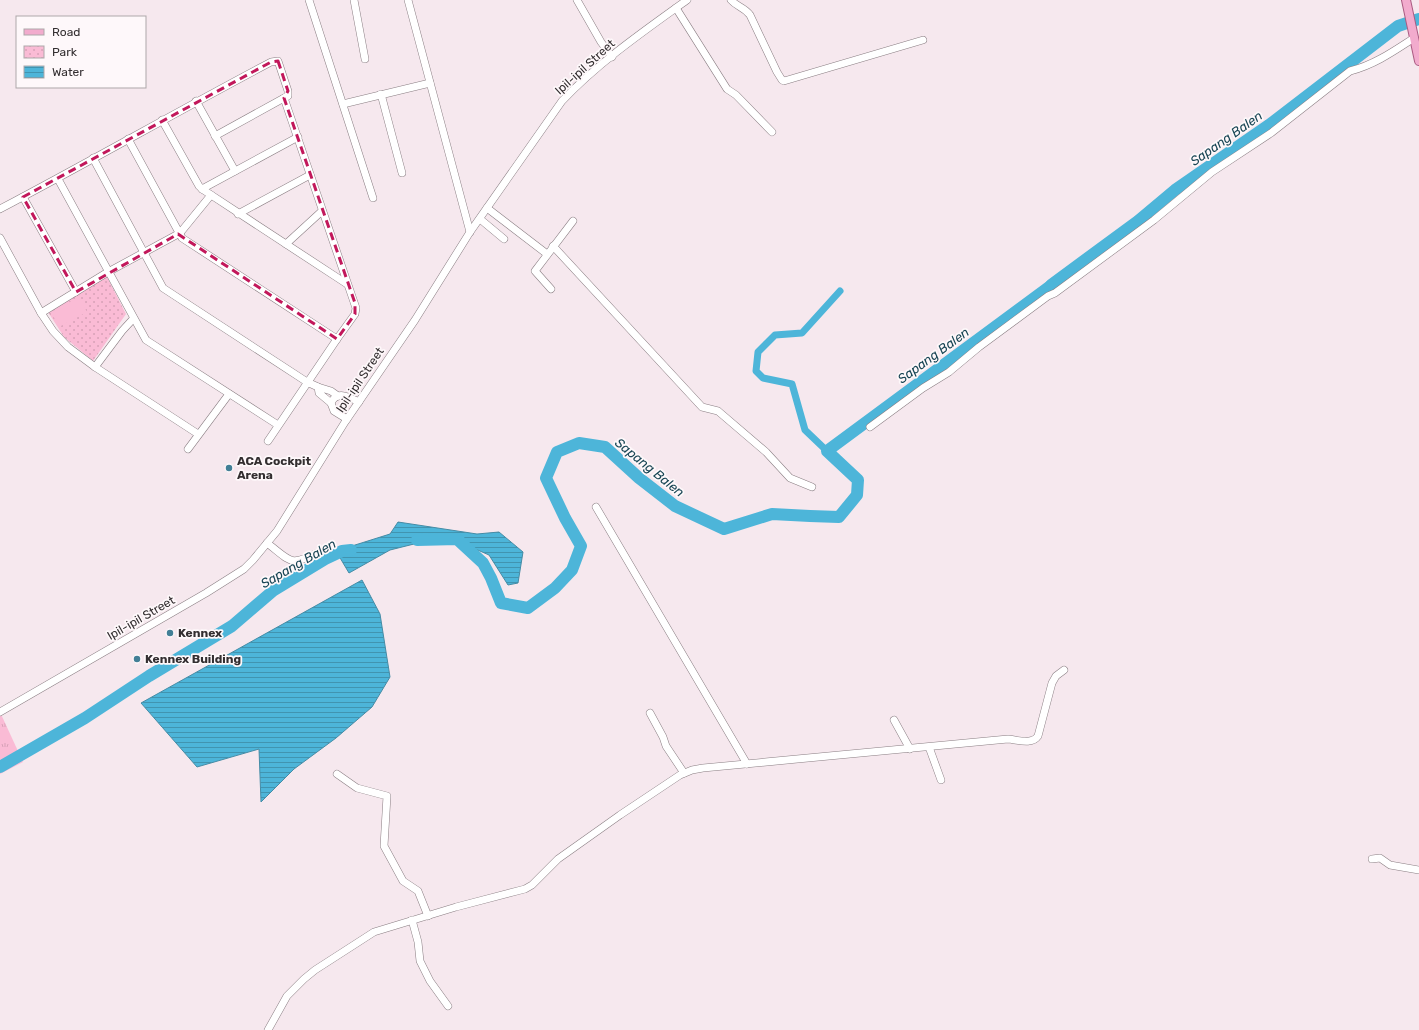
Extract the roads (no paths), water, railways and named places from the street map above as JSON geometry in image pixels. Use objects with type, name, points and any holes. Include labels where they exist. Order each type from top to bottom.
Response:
[{"type":"main road","points":[[1406,0],[1419,61]]},
{"type":"street","points":[[309,0],[373,198]]},
{"type":"street","points":[[354,0],[365,60]]},
{"type":"street","points":[[408,0],[470,232]]},
{"type":"street","points":[[577,0],[600,42],[612,57]]},
{"type":"street","name":"Ipil-ipil Street","points":[[0,712],[206,594],[244,569],[277,531],[347,419],[415,320],[470,232],[562,101],[576,87],[612,57],[687,0]]},
{"type":"street","points":[[731,0],[746,9],[750,15],[782,80],[784,81],[923,40]]},
{"type":"street","points":[[676,8],[727,89],[736,94],[772,132]]},
{"type":"street","points":[[870,427],[923,388],[949,372],[979,347],[1048,296],[1055,293],[1115,250],[1212,172],[1271,133],[1350,72],[1374,63],[1413,34]]},
{"type":"street","points":[[0,209],[58,179],[196,101],[271,62],[275,61],[279,63],[288,91],[288,96],[215,136]]},
{"type":"street","points":[[343,104],[430,83]]},
{"type":"street","points":[[381,94],[402,173]]},
{"type":"street","points":[[268,441],[336,339],[355,314],[356,308],[284,98]]},
{"type":"street","points":[[196,101],[235,172]]},
{"type":"street","points":[[162,120],[202,189],[347,284]]},
{"type":"street","points":[[202,189],[298,137]]},
{"type":"street","points":[[128,139],[180,233],[186,240],[336,339]]},
{"type":"street","points":[[93,158],[163,288],[307,382],[338,396]]},
{"type":"street","points":[[238,214],[310,175]]},
{"type":"street","points":[[58,179],[133,319],[146,340],[278,426]]},
{"type":"street","points":[[41,313],[108,272],[180,233],[211,195]]},
{"type":"street","points":[[23,197],[76,292]]},
{"type":"street","points":[[487,208],[547,254]]},
{"type":"street","points":[[286,244],[322,211]]},
{"type":"street","points":[[480,219],[504,239]]},
{"type":"street","points":[[552,289],[534,271],[573,221]]},
{"type":"street","points":[[0,238],[41,313],[53,331],[68,347],[95,367],[198,434]]},
{"type":"street","points":[[553,246],[702,407],[718,411],[766,452],[790,478],[812,487]]},
{"type":"street","points":[[95,367],[133,319]]},
{"type":"street","points":[[318,387],[319,393],[331,403],[334,411],[347,419]]},
{"type":"street","points":[[188,449],[229,394]]},
{"type":"street","points":[[331,403],[333,398],[338,396],[346,396],[359,402]]},
{"type":"street","points":[[596,507],[747,764]]},
{"type":"street","points":[[267,543],[288,560],[293,562],[303,560],[317,553]]},
{"type":"street","points":[[268,1030],[293,988],[315,970],[374,932],[525,889],[532,885],[558,859],[620,815],[684,773],[703,768],[910,748],[1008,740],[1031,742],[1036,740],[1038,736],[1052,683],[1056,676],[1064,670]]},
{"type":"street","points":[[650,713],[663,736],[666,746],[684,773]]},
{"type":"street","points":[[894,720],[910,748]]},
{"type":"street","points":[[929,747],[941,780]]},
{"type":"street","points":[[337,774],[357,788],[387,796],[384,846],[403,881],[418,891],[428,916]]},
{"type":"street","points":[[1372,859],[1380,858],[1390,865],[1419,870]]},
{"type":"street","points":[[412,920],[418,942],[420,961],[430,981],[448,1006]]},
{"type":"water","points":[[398,522],[477,534],[499,532],[523,552],[518,583],[508,585],[489,555],[446,536],[390,550],[349,573],[336,551],[390,534]]},
{"type":"water","points":[[362,580],[380,614],[390,677],[372,707],[336,738],[294,769],[261,802],[259,749],[197,767],[141,703]]},
{"type":"waterway","name":"Sapang Balen","points":[[1051,285],[1138,221],[1175,190],[1269,125],[1398,26],[1419,19]]},
{"type":"waterway","name":"Sapang Balen","points":[[417,540],[457,539],[483,563],[501,603],[528,608],[555,588],[572,570],[581,546],[565,518],[546,478],[557,452],[579,443],[605,447],[639,478],[675,506],[724,529],[772,514],[839,517],[857,495],[858,480],[827,451],[1049,287]]},
{"type":"waterway","points":[[827,451],[805,430],[792,384],[763,378],[756,371],[758,352],[775,335],[802,333],[840,291]]},
{"type":"waterway","name":"Sapang Balen","points":[[0,767],[85,718],[149,676],[232,626],[274,590],[325,559],[342,551],[351,550]]},
{"type":"place","name":"ACA Cockpit Arena","points":[[229,468]]},
{"type":"place","name":"Kennex","points":[[170,633]]},
{"type":"place","name":"Kennex Building","points":[[137,659]]}]
